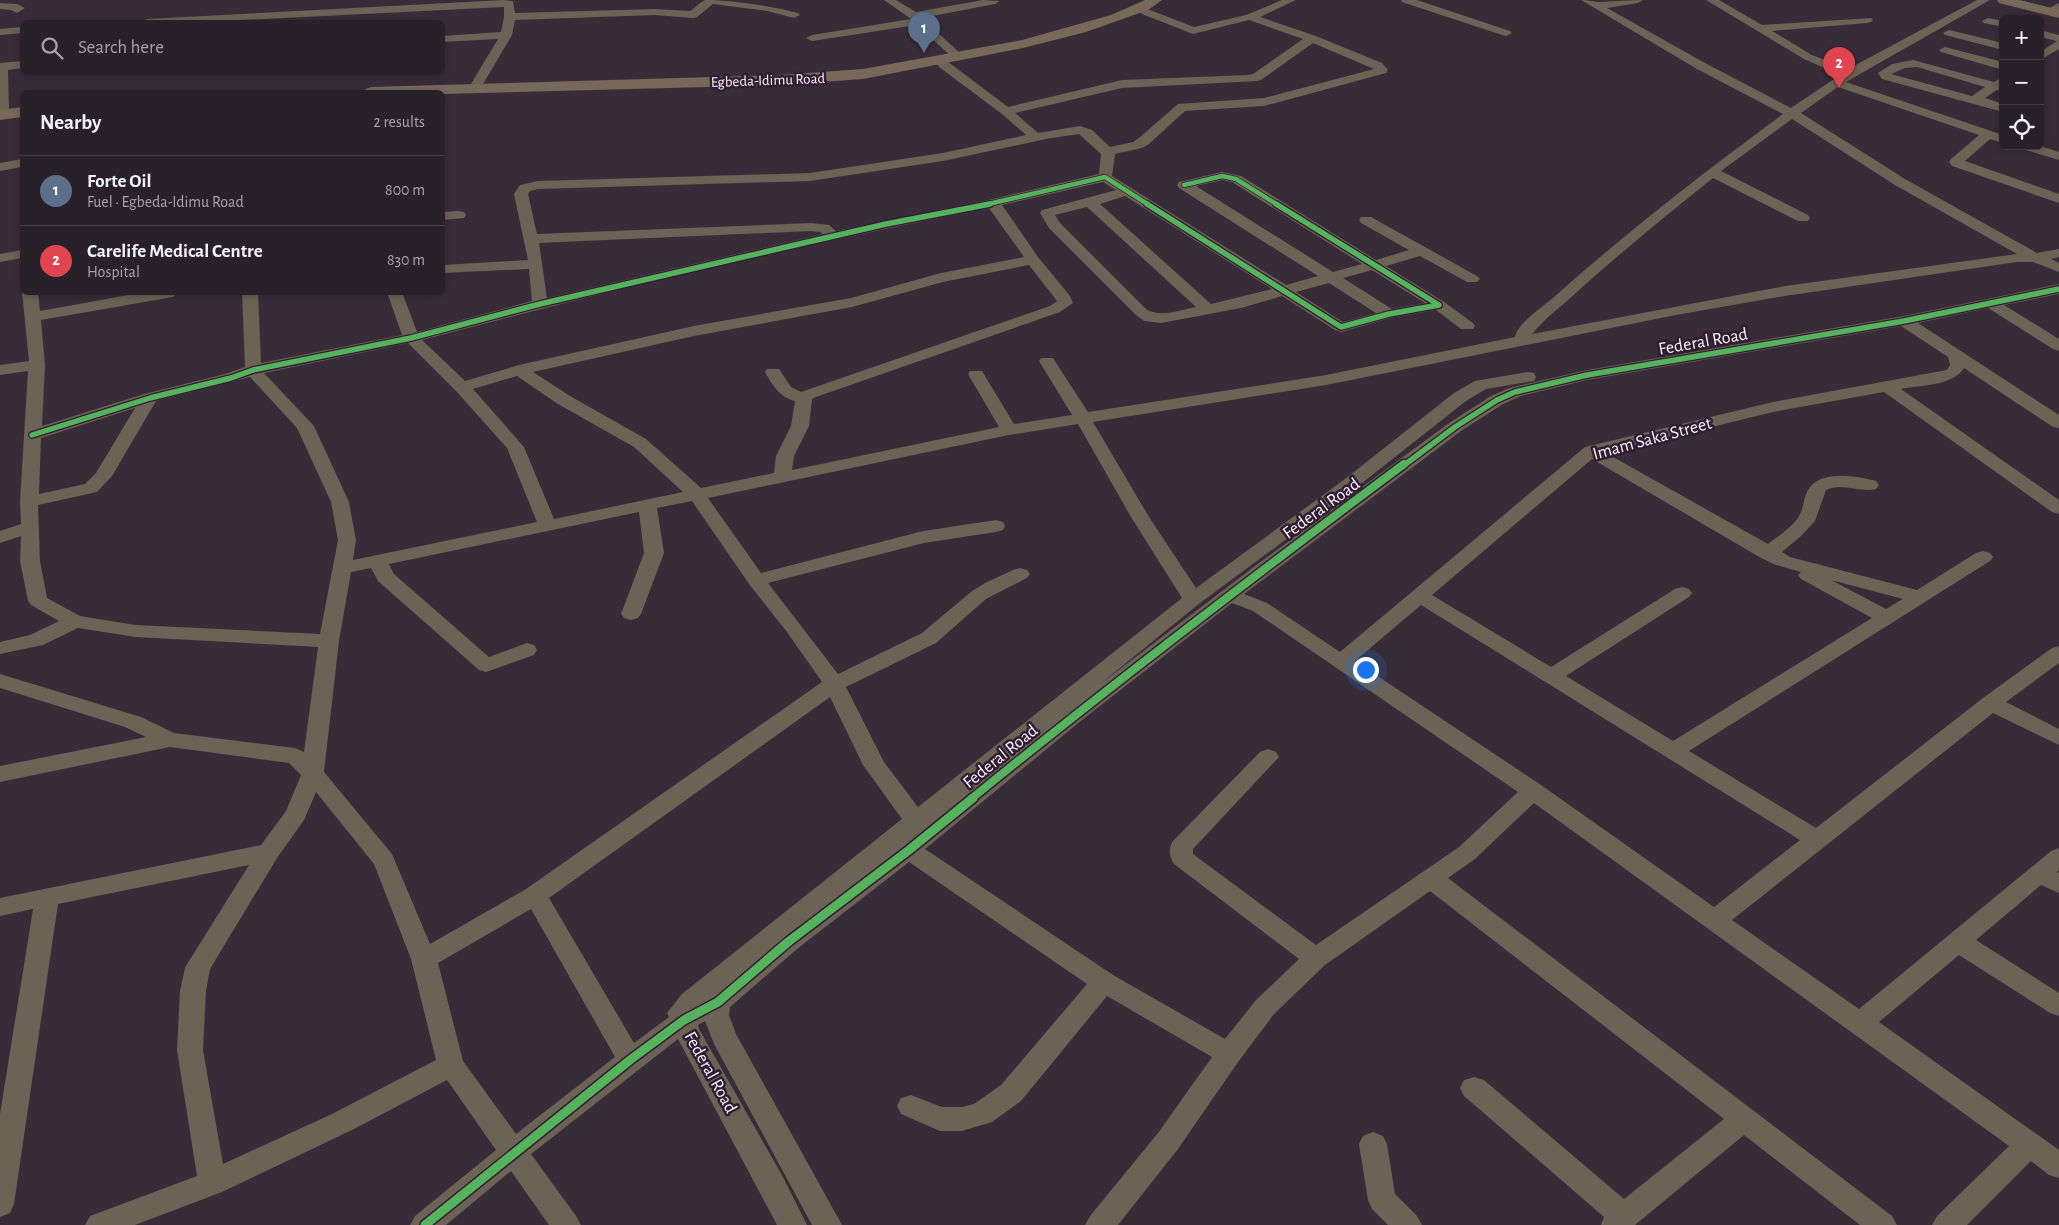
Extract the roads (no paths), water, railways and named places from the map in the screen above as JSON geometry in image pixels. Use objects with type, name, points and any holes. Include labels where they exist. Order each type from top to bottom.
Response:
[{"type":"main road","name":"Egbeda-Idimu Road","points":[[445,95],[825,83],[866,79],[1077,36],[1105,28],[1166,0]]},
{"type":"main road","points":[[2004,0],[2058,9]]},
{"type":"main road","points":[[2023,0],[2058,9]]},
{"type":"main road","name":"Egbeda-Idimu Road","points":[[439,90],[830,78],[897,69],[1023,44],[1082,30],[1150,6]]},
{"type":"main road","points":[[1,112],[20,108]]},
{"type":"main road","points":[[1,112],[20,113]]},
{"type":"street","points":[[605,13],[608,0]]},
{"type":"street","points":[[510,17],[654,12],[693,14],[711,0],[767,8],[794,15]]},
{"type":"street","points":[[889,0],[916,18],[958,57]]},
{"type":"street","points":[[1150,6],[1181,28],[1193,31],[1250,17],[1291,0]]},
{"type":"street","points":[[1406,0],[1506,33]]},
{"type":"street","points":[[1591,3],[1638,0]]},
{"type":"street","points":[[1711,0],[1817,61],[1843,79],[1999,138]]},
{"type":"street","points":[[1525,340],[1522,336],[1537,318],[1550,309],[1612,253],[1712,172],[1812,99],[1843,79],[1984,0]]},
{"type":"street","points":[[812,38],[995,1]]},
{"type":"street","points":[[220,20],[509,2],[510,17],[506,35],[474,89]]},
{"type":"street","points":[[1591,3],[1710,71],[1793,114],[1900,182],[2035,258],[2059,268]]},
{"type":"street","points":[[0,6],[17,6],[19,8],[17,10]]},
{"type":"street","points":[[1107,152],[1144,141],[1182,107],[1264,102],[1382,70],[1378,66],[1312,38],[1250,17]]},
{"type":"street","points":[[1759,29],[1867,20]]},
{"type":"street","points":[[1988,20],[1999,23]]},
{"type":"street","points":[[0,32],[20,30]]},
{"type":"street","points":[[1949,33],[1999,46]]},
{"type":"street","points":[[2044,34],[2059,38]]},
{"type":"street","points":[[445,39],[506,35]]},
{"type":"street","points":[[1006,111],[1122,84],[1257,77],[1312,38]]},
{"type":"street","points":[[2044,54],[2059,44]]},
{"type":"street","points":[[1945,50],[1999,65]]},
{"type":"street","points":[[2044,58],[2059,62]]},
{"type":"street","points":[[1999,85],[1914,63],[1906,63],[1884,73],[1886,76],[1999,107]]},
{"type":"street","points":[[943,64],[1006,111],[1036,138]]},
{"type":"street","points":[[1,112],[1,67],[20,65]]},
{"type":"street","points":[[1974,99],[1999,86]]},
{"type":"street","points":[[540,304],[536,264],[522,194],[525,188],[538,185],[810,177],[944,157],[1046,135],[1080,130],[1087,133],[1107,152],[1109,156],[1105,177]]},
{"type":"street","points":[[1988,134],[1956,162],[2057,195]]},
{"type":"street","points":[[2040,150],[2059,156]]},
{"type":"street","points":[[0,167],[20,163]]},
{"type":"street","points":[[1712,172],[1803,218]]},
{"type":"street","points":[[1389,314],[1184,186],[1222,176],[1236,179],[1439,305],[1467,326]]},
{"type":"street","points":[[32,436],[150,398],[231,378],[253,370],[411,338],[540,304],[1105,177],[1341,327],[1389,314],[1439,305]]},
{"type":"street","points":[[1127,191],[1047,213],[1054,225],[1141,312],[1150,318],[1161,318],[1241,304],[1422,251]]},
{"type":"street","points":[[1090,202],[1207,309]]},
{"type":"street","points":[[773,372],[787,393],[793,397],[804,397],[824,388],[1055,309],[1065,303],[1062,296],[1033,260],[993,203]]},
{"type":"street","points":[[445,216],[459,215]]},
{"type":"street","points":[[1366,220],[1472,279]]},
{"type":"street","points":[[531,239],[811,227],[824,228],[834,237]]},
{"type":"street","points":[[344,568],[1009,430],[1326,380],[1676,310],[1785,291],[1998,261],[2035,258],[2059,253]]},
{"type":"street","points":[[0,258],[20,254]]},
{"type":"street","points":[[462,387],[519,370],[694,331],[852,302],[940,278],[1033,260]]},
{"type":"street","points":[[445,269],[536,264]]},
{"type":"street","name":"Federal Road","points":[[792,1225],[769,1178],[687,1031],[680,1013],[691,1001],[1193,599],[1379,461],[1448,406],[1481,385],[1888,314],[2059,281]]},
{"type":"street","name":"Federal Road","points":[[826,1225],[723,1036],[716,1016],[718,1002],[788,942],[909,850],[1074,715],[1230,595],[1455,427],[1497,400],[1515,392],[1587,376],[1904,321],[2059,290]]},
{"type":"street","points":[[30,295],[37,364],[29,501],[31,527],[30,561],[38,601],[75,621],[136,631],[329,641]]},
{"type":"street","points":[[34,317],[156,295]]},
{"type":"street","points":[[212,1183],[190,1050],[193,991],[198,968],[269,852],[296,814],[313,773],[329,641],[344,568],[347,540],[340,502],[305,426],[253,370],[250,295]]},
{"type":"street","points":[[395,295],[411,338],[462,387],[515,448],[548,526]]},
{"type":"street","points":[[1990,303],[2059,346]]},
{"type":"street","points":[[1904,321],[2059,423]]},
{"type":"street","name":"Imam Saka Street","points":[[1342,661],[1591,451],[1773,407],[1944,376],[1953,373],[1958,366],[1956,356]]},
{"type":"street","points":[[1047,361],[1140,517],[1193,599]]},
{"type":"street","points":[[0,370],[37,364]]},
{"type":"street","points":[[519,370],[564,400],[640,443],[696,494],[756,580],[794,628],[834,684],[874,765],[916,821]]},
{"type":"street","points":[[976,374],[1009,430]]},
{"type":"street","points":[[1888,387],[2059,508]]},
{"type":"street","points":[[782,477],[785,456],[800,426],[804,397]]},
{"type":"street","points":[[29,501],[91,488],[103,476],[150,398]]},
{"type":"street","points":[[1591,451],[1775,557],[1886,617]]},
{"type":"street","points":[[1379,461],[1399,469]]},
{"type":"street","points":[[1775,557],[1808,516],[1816,490],[1820,484],[1828,482],[1870,485]]},
{"type":"street","points":[[631,614],[654,553],[647,504]]},
{"type":"street","points":[[756,580],[923,536],[996,526]]},
{"type":"street","points":[[0,537],[31,527]]},
{"type":"street","points":[[1775,557],[1920,597]]},
{"type":"street","points":[[1672,752],[1983,557]]},
{"type":"street","points":[[378,561],[385,577],[486,665],[527,650]]},
{"type":"street","points":[[424,959],[535,895],[834,684],[928,638],[979,595],[1020,574]]},
{"type":"street","points":[[1550,676],[1682,594]]},
{"type":"street","points":[[1230,595],[1260,607],[1533,790],[2059,1166]]},
{"type":"street","points":[[1420,596],[1816,839]]},
{"type":"street","points":[[0,648],[36,640],[75,621]]},
{"type":"street","points":[[1715,920],[1991,702],[2059,653]]},
{"type":"street","points":[[0,681],[133,722],[170,740]]},
{"type":"street","points":[[1991,702],[2059,738]]},
{"type":"street","points":[[0,774],[170,740],[295,756],[313,773],[384,860],[424,959],[451,1066],[566,1225]]},
{"type":"street","points":[[1268,757],[1181,847],[1180,854],[1182,858],[1316,958]]},
{"type":"street","points":[[1100,1225],[1168,1141],[1229,1054],[1265,1007],[1316,958],[1467,853],[1533,790]]},
{"type":"street","points":[[909,850],[1104,982],[1229,1054]]},
{"type":"street","points":[[0,907],[269,852]]},
{"type":"street","points":[[1860,1023],[1957,940],[2050,878],[2059,857]]},
{"type":"street","points":[[1432,879],[1882,1225]]},
{"type":"street","points":[[535,895],[630,1060]]},
{"type":"street","points":[[0,1204],[47,896]]},
{"type":"street","points":[[1957,940],[2059,1006]]},
{"type":"street","points":[[911,1106],[940,1119],[962,1119],[982,1114],[1011,1093],[1104,982]]},
{"type":"street","points":[[425,1225],[630,1060],[684,1020],[718,1002]]},
{"type":"street","points":[[100,1225],[212,1183],[342,1122],[451,1066]]},
{"type":"street","points":[[1474,1088],[1618,1220],[1744,1119]]},
{"type":"street","points":[[1373,1144],[1382,1200],[1407,1225]]},
{"type":"street","points":[[1947,1225],[2029,1145]]},
{"type":"place","name":"Forte Oil","points":[[924,53]]},
{"type":"place","name":"Carelife Medical Centre","points":[[1839,88]]}]
